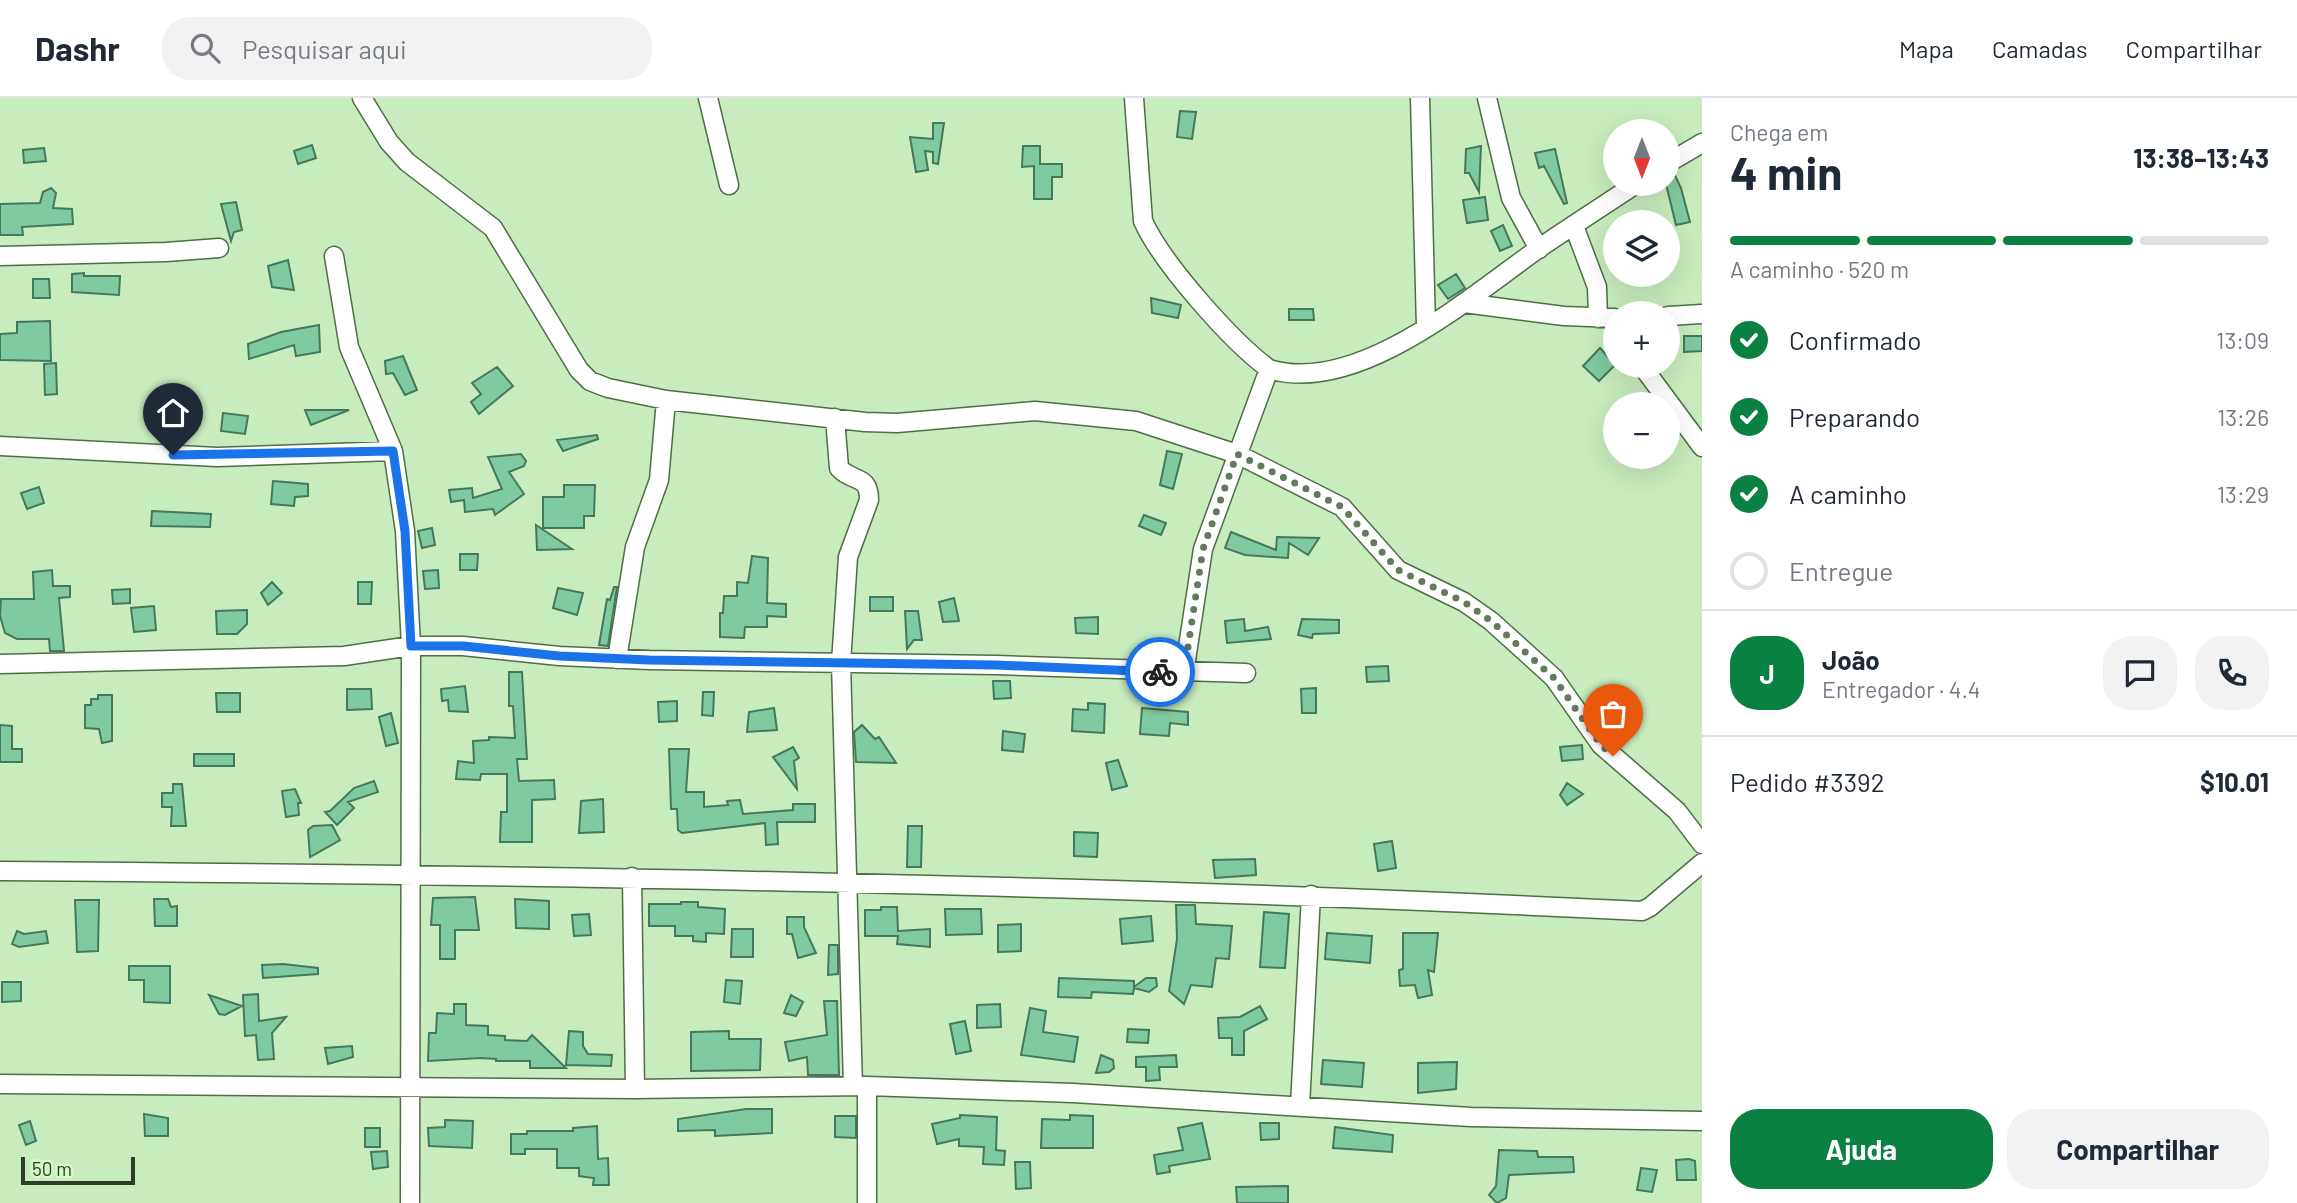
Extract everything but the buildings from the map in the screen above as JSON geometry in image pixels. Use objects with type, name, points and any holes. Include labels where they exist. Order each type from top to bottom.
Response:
[{"type":"street","points":[[362,98],[389,142],[407,162],[493,228],[579,370],[590,381],[608,388],[666,400],[897,423],[1035,411],[1091,415],[1136,421],[1237,454],[1342,507],[1398,570],[1464,602],[1491,621],[1554,678],[1601,745],[1677,811],[1702,844]]},
{"type":"street","points":[[708,98],[729,185]]},
{"type":"street","points":[[1134,98],[1143,220],[1150,237],[1165,259],[1230,333],[1269,369],[1287,374],[1306,375],[1334,369],[1378,353],[1464,303],[1618,196]]},
{"type":"street","points":[[1420,98],[1426,327]]},
{"type":"street","points":[[1487,98],[1511,198],[1539,249]]},
{"type":"street","points":[[1680,156],[1702,143]]},
{"type":"street","points":[[1574,226],[1603,303]]},
{"type":"street","points":[[0,256],[166,252],[219,247]]},
{"type":"street","points":[[334,256],[349,347],[393,451],[405,531],[411,646],[413,874],[410,1203]]},
{"type":"street","points":[[1464,303],[1603,319]]},
{"type":"street","points":[[1680,315],[1702,314]]},
{"type":"street","points":[[1184,673],[1203,549],[1269,369]]},
{"type":"street","points":[[1651,378],[1702,447]]},
{"type":"street","points":[[617,659],[635,547],[659,480],[666,400]]},
{"type":"street","points":[[835,418],[839,468],[866,483],[869,491],[869,500],[848,557],[841,663],[849,882],[867,1203]]},
{"type":"street","points":[[0,446],[218,457],[393,451]]},
{"type":"street","points":[[0,664],[344,656],[411,646],[463,646],[617,659],[996,665],[1246,673]]},
{"type":"street","points":[[0,871],[413,874],[849,882],[1311,895],[1642,911],[1702,863]]},
{"type":"street","points":[[632,877],[635,1089]]},
{"type":"street","points":[[1300,1106],[1311,895]]},
{"type":"street","points":[[0,1084],[635,1089],[860,1086],[1073,1093],[1471,1117],[1702,1121]]},
{"type":"way so far","points":[[1160,672],[1184,673],[1203,549],[1237,454],[1342,507],[1398,570],[1464,602],[1491,621],[1554,678],[1601,745],[1613,756]]},
{"type":"route","points":[[173,455],[218,457],[393,451],[405,531],[411,646],[463,646],[559,656],[649,660],[996,665],[1160,672]]}]
